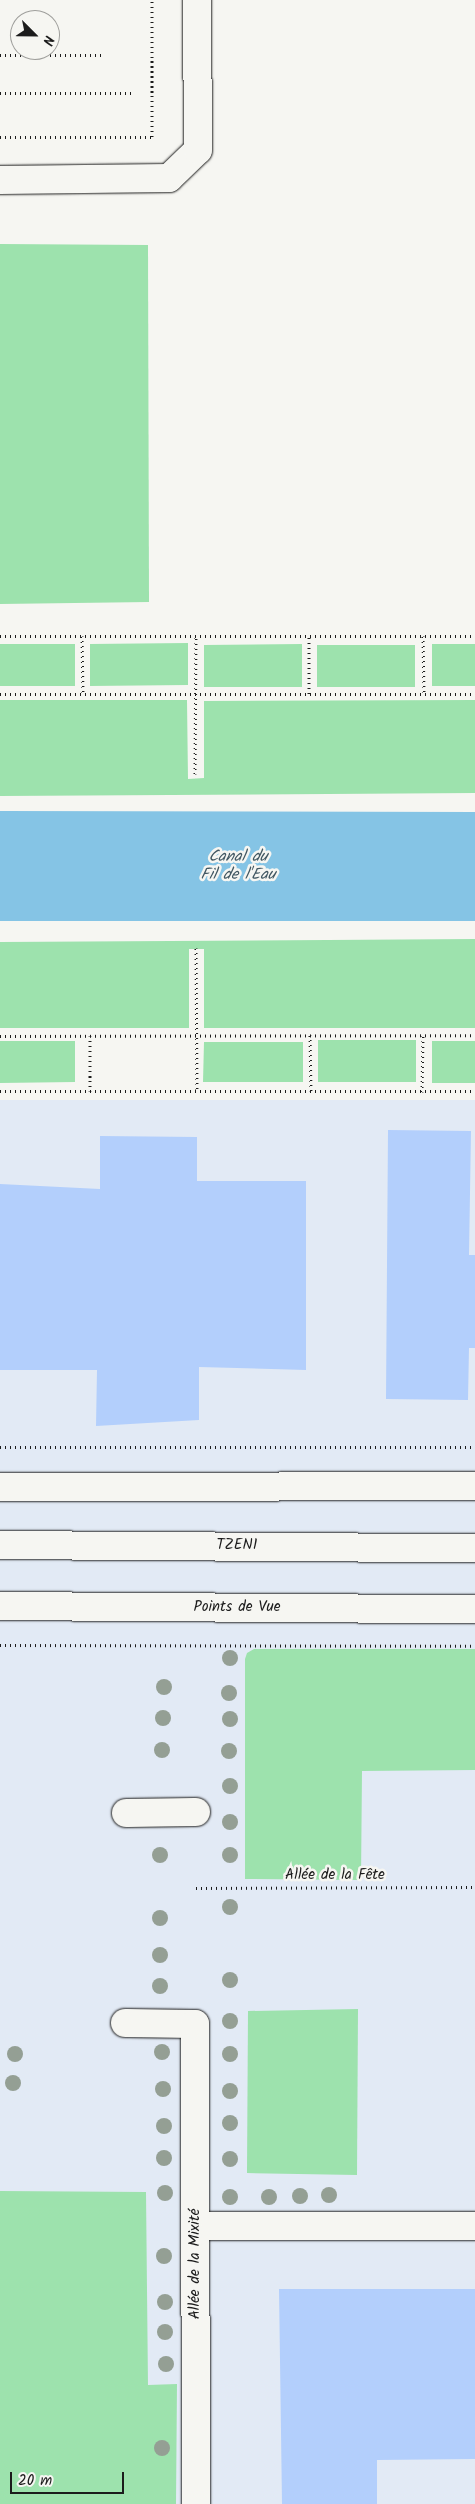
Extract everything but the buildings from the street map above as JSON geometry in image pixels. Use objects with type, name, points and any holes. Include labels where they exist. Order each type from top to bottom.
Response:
[{"type":"street","points":[[0,180],[169,178],[198,150],[197,0]]},
{"type":"street","points":[[0,1487],[475,1486]]},
{"type":"street","name":"TZEN1","points":[[0,1544],[475,1548]]},
{"type":"street","name":"Points de Vue","points":[[0,1606],[475,1609]]},
{"type":"street","points":[[126,1813],[196,1812]]},
{"type":"street","name":"Allée de la Mixité","points":[[126,2023],[195,2024],[196,2504]]},
{"type":"street","points":[[195,2226],[475,2226]]},
{"type":"path","points":[[0,137],[152,137],[152,0]]},
{"type":"path","points":[[0,55],[101,55]]},
{"type":"path","points":[[0,93],[132,93]]},
{"type":"path","points":[[0,636],[475,636]]},
{"type":"path","points":[[82,636],[83,694]]},
{"type":"path","points":[[195,774],[196,636]]},
{"type":"path","points":[[309,636],[309,694]]},
{"type":"path","points":[[423,636],[424,694]]},
{"type":"path","points":[[0,694],[475,694]]},
{"type":"path","points":[[196,948],[197,1091]]},
{"type":"path","points":[[310,1035],[311,1091]]},
{"type":"path","points":[[0,1036],[475,1035]]},
{"type":"path","points":[[90,1036],[90,1091]]},
{"type":"path","points":[[422,1092],[423,1036]]},
{"type":"path","points":[[0,1091],[475,1091]]},
{"type":"path","points":[[0,1447],[475,1447]]},
{"type":"path","points":[[0,1645],[475,1646]]},
{"type":"path","name":"Allée de la Fête","points":[[196,1888],[475,1888]]},
{"type":"shaded area","points":[[0,1100],[475,1100],[475,2504],[0,2504]]},
{"type":"green space","points":[[0,244],[148,245],[149,602],[0,604]]},
{"type":"green space","points":[[188,643],[188,685],[90,686],[90,644]]},
{"type":"green space","points":[[0,644],[75,644],[75,686],[0,686]]},
{"type":"green space","points":[[302,644],[302,687],[204,687],[204,645]]},
{"type":"green space","points":[[432,644],[475,644],[475,686],[432,686]]},
{"type":"green space","points":[[317,645],[415,645],[415,687],[317,687]]},
{"type":"green space","points":[[0,700],[187,700],[188,779],[204,778],[204,701],[475,700],[475,793],[0,796]]},
{"type":"green space","points":[[475,939],[475,1028],[204,1028],[204,949],[189,949],[189,1028],[0,1028],[0,942]]},
{"type":"green space","points":[[318,1040],[416,1040],[416,1082],[318,1082]]},
{"type":"green space","points":[[0,1041],[75,1041],[75,1082],[0,1083]]},
{"type":"green space","points":[[432,1041],[475,1041],[475,1083],[432,1083]]},
{"type":"green space","points":[[204,1042],[303,1042],[303,1082],[203,1082]]},
{"type":"green space","points":[[254,1649],[475,1649],[475,1770],[362,1771],[361,1880],[245,1879],[245,1659],[247,1653]]},
{"type":"green space","points":[[358,2009],[357,2175],[247,2173],[248,2011]]},
{"type":"green space","points":[[0,2191],[146,2192],[148,2385],[177,2384],[176,2504],[0,2504]]},
{"type":"water","name":"Canal du Fil de l'Eau","points":[[0,811],[475,812],[475,921],[0,921]]}]
